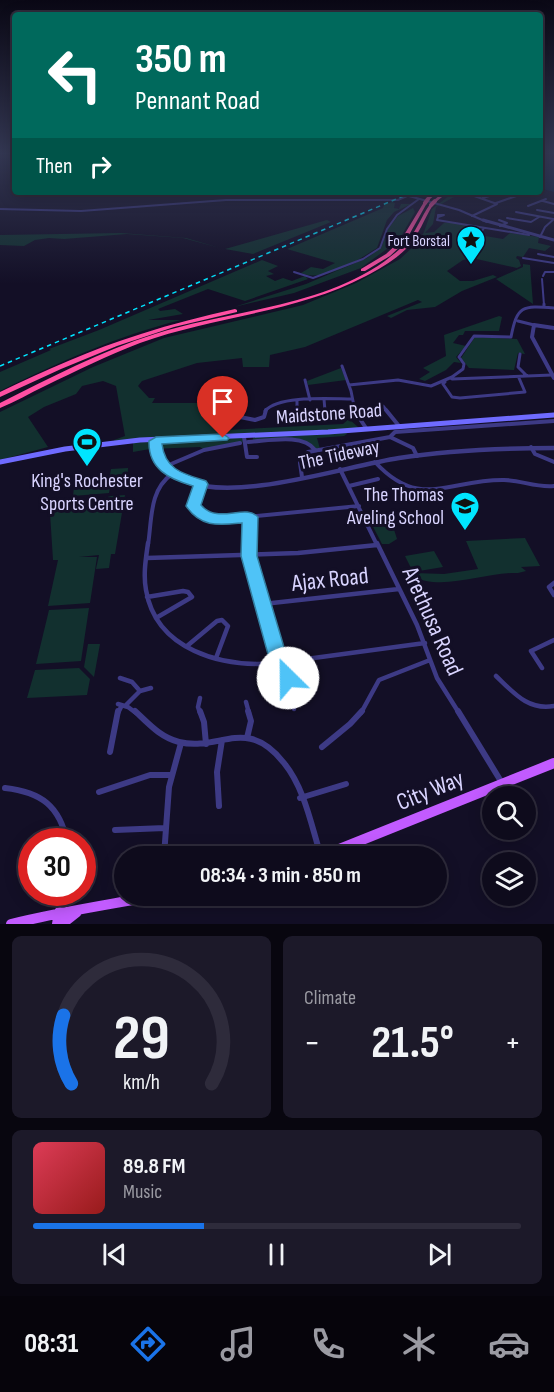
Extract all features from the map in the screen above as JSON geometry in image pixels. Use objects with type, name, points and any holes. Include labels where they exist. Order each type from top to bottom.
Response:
[{"type":"highway","points":[[0,395],[73,359],[129,338],[168,326],[279,300],[346,278],[378,261],[399,246],[410,233],[431,197]]},
{"type":"highway","points":[[0,405],[81,365],[136,343],[190,326],[304,299],[351,281],[381,266],[402,250],[416,236],[428,201],[436,197]]},
{"type":"main road","name":"Maidstone Road","points":[[0,462],[65,449],[140,440],[246,440],[366,428],[554,415]]},
{"type":"main road","name":"City Way","points":[[347,846],[554,763]]},
{"type":"main road","points":[[22,923],[58,918],[77,911],[114,904]]},
{"type":"main road","points":[[62,924],[77,911]]},
{"type":"street","points":[[0,209],[81,211],[226,200],[388,200],[403,197]]},
{"type":"street","points":[[416,197],[529,235]]},
{"type":"street","points":[[482,198],[496,203],[515,197]]},
{"type":"street","points":[[528,206],[546,199]]},
{"type":"street","points":[[294,272],[313,278],[368,257],[380,248],[387,229],[397,215],[428,201]]},
{"type":"street","points":[[542,201],[554,204]]},
{"type":"street","points":[[472,216],[491,209],[496,206],[496,203]]},
{"type":"street","points":[[537,210],[554,213]]},
{"type":"street","points":[[516,212],[554,219]]},
{"type":"street","points":[[529,227],[531,222],[540,216]]},
{"type":"street","points":[[437,217],[437,220],[443,222],[554,240]]},
{"type":"street","points":[[507,218],[531,222]]},
{"type":"street","points":[[540,237],[545,226],[554,219]]},
{"type":"street","points":[[499,220],[507,222],[499,226]]},
{"type":"street","points":[[480,234],[488,222]]},
{"type":"street","points":[[500,235],[505,232]]},
{"type":"street","points":[[538,254],[554,257]]},
{"type":"street","points":[[523,258],[554,263]]},
{"type":"street","points":[[544,307],[543,278],[545,272],[554,272]]},
{"type":"street","points":[[350,385],[399,380],[428,386],[447,379],[464,367],[459,357],[474,336],[511,337],[515,317],[518,314],[534,306],[554,308]]},
{"type":"street","points":[[518,321],[554,328]]},
{"type":"street","points":[[519,378],[525,392],[460,398],[452,397],[443,384],[454,378],[553,377],[532,337],[534,325]]},
{"type":"street","points":[[520,354],[518,367],[527,376]]},
{"type":"street","points":[[342,366],[350,385],[354,410],[366,428]]},
{"type":"street","points":[[305,380],[310,400]]},
{"type":"street","points":[[324,399],[325,416],[338,415]]},
{"type":"street","points":[[240,417],[255,420],[264,417],[270,405],[297,400],[352,399]]},
{"type":"street","points":[[297,400],[297,418],[300,420]]},
{"type":"street","points":[[383,406],[399,426]]},
{"type":"street","name":"Maidstone Road","points":[[246,440],[301,440],[310,442],[315,450],[390,437],[393,432],[404,430],[554,421]]},
{"type":"street","points":[[390,437],[413,448],[417,456]]},
{"type":"street","points":[[246,440],[247,457],[257,457]]},
{"type":"street","points":[[156,441],[158,457],[163,467],[204,450],[240,443]]},
{"type":"street","points":[[531,447],[537,455],[554,462]]},
{"type":"street","name":"The Tideway","points":[[163,467],[172,474],[201,484],[223,487],[251,486],[417,456],[531,447],[554,448]]},
{"type":"street","points":[[302,477],[299,469],[302,456],[315,450]]},
{"type":"street","points":[[375,462],[391,480],[419,490],[436,490],[501,480],[554,486]]},
{"type":"street","name":"Arethusa Road","points":[[340,469],[400,589],[425,643],[437,678],[502,784]]},
{"type":"street","points":[[172,474],[164,479],[156,493],[144,582],[147,597],[156,618],[171,636],[187,646],[216,658],[231,662],[260,664],[275,663],[278,658]]},
{"type":"street","points":[[349,486],[378,479]]},
{"type":"street","points":[[201,484],[193,506],[200,514],[217,520],[359,506]]},
{"type":"street","points":[[250,517],[249,556],[278,658],[284,662],[425,643]]},
{"type":"street","points":[[147,558],[298,554],[377,544]]},
{"type":"street","points":[[554,583],[549,587],[554,596]]},
{"type":"street","name":"Ajax Road","points":[[263,604],[400,589]]},
{"type":"street","points":[[147,597],[183,591],[188,591],[192,597],[156,618]]},
{"type":"street","points":[[187,646],[217,621],[222,620],[228,626],[216,658]]},
{"type":"street","points":[[542,668],[533,658],[531,651],[554,640]]},
{"type":"street","points":[[322,747],[359,715],[366,706],[374,685],[379,680],[430,660]]},
{"type":"street","points":[[284,662],[294,709]]},
{"type":"street","points":[[496,676],[529,704],[540,708],[554,706]]},
{"type":"street","points":[[120,678],[132,682],[140,691]]},
{"type":"street","points":[[110,752],[114,741],[114,719],[122,705],[140,691],[151,688]]},
{"type":"street","points":[[200,699],[198,707],[204,722],[206,744]]},
{"type":"street","points":[[246,702],[251,721],[248,738]]},
{"type":"street","points":[[122,705],[136,710],[156,732],[181,742],[206,744],[236,737],[248,738],[268,747],[281,758],[291,772],[318,846]]},
{"type":"street","points":[[219,806],[217,771],[222,740]]},
{"type":"street","points":[[164,846],[171,775],[181,742]]},
{"type":"street","points":[[99,792],[150,775],[171,775]]},
{"type":"street","points":[[300,798],[346,784]]},
{"type":"street","points":[[5,789],[19,789],[36,795],[51,805],[61,819],[63,828]]},
{"type":"street","points":[[115,830],[165,828]]},
{"type":"green space","points":[[447,197],[454,197],[436,207],[433,224],[425,233],[434,232],[444,223],[456,223],[484,229],[479,235],[503,239],[510,233],[539,237],[538,243],[551,246],[545,251],[529,248],[523,257],[517,256],[521,266],[517,268],[472,258],[463,260],[447,271],[460,281],[473,281],[493,275],[497,277],[462,291],[435,307],[407,310],[391,318],[387,316],[422,302],[418,300],[305,347],[270,355],[269,367],[243,367],[242,358],[197,363],[142,381],[138,386],[149,398],[155,398],[152,403],[204,403],[236,407],[239,410],[223,415],[227,430],[343,424],[349,419],[359,428],[345,431],[347,434],[344,436],[317,438],[320,449],[315,450],[310,444],[296,439],[253,442],[253,437],[244,437],[244,442],[204,450],[200,447],[133,452],[133,441],[114,443],[114,440],[125,436],[116,386],[103,381],[82,386],[76,394],[44,407],[28,417],[48,447],[0,460],[0,412],[93,367],[164,338],[303,305],[356,283],[400,259],[418,242],[432,209]]},
{"type":"green space","points":[[392,202],[395,203],[394,208],[399,209],[401,204],[411,204],[394,212],[387,220],[377,248],[330,273],[311,275],[301,273],[311,267],[323,269],[335,263],[287,249]]},
{"type":"green space","points":[[413,208],[415,212],[399,240],[361,268],[294,293],[234,307],[306,284],[367,258],[381,248],[388,229],[398,216]]},
{"type":"green space","points":[[327,220],[331,222],[253,254],[225,249]]},
{"type":"green space","points":[[121,233],[186,238],[220,248],[183,238],[127,234],[49,238],[35,240],[24,246],[0,245],[0,235]]},
{"type":"green space","points":[[262,260],[278,266],[268,271],[274,274],[266,276],[275,281],[283,278],[292,281],[305,276],[308,279],[245,301],[208,289],[158,309],[160,311],[175,309],[183,314],[148,320],[181,320],[157,326],[89,351],[0,391],[0,372],[51,350],[49,349]]},
{"type":"green space","points":[[523,264],[530,265],[533,304],[496,279],[523,267]]},
{"type":"green space","points":[[499,316],[502,317],[499,331],[465,331],[463,335],[459,335],[453,343],[466,346],[456,357],[461,363],[454,362],[446,370],[425,381],[419,379],[430,372],[423,368],[446,356],[444,335]]},
{"type":"green space","points":[[475,337],[517,339],[525,354],[518,353],[514,370],[469,368],[461,358]]},
{"type":"green space","points":[[341,368],[346,380],[308,385],[307,381]]},
{"type":"green space","points":[[128,468],[127,485],[110,487],[109,493],[73,496],[75,478],[110,475],[111,469]]},
{"type":"green space","points":[[125,495],[115,554],[111,554],[109,568],[96,569],[99,555],[79,557],[97,557],[90,603],[48,606],[58,560],[53,560],[50,513],[111,496]]},
{"type":"green space","points":[[379,516],[390,517],[397,539],[389,544],[382,544],[369,519]]},
{"type":"green space","points":[[525,538],[540,566],[521,567],[526,571],[518,573],[450,582],[423,580],[411,576],[414,573],[444,574],[478,569],[466,541]]},
{"type":"green space","points":[[434,551],[443,567],[413,572],[405,556]]},
{"type":"green space","points":[[89,608],[81,661],[36,664],[49,610]]},
{"type":"green space","points":[[88,644],[100,644],[94,677],[84,667]]},
{"type":"green space","points":[[79,668],[90,679],[87,695],[27,698],[35,670]]},
{"type":"railway","points":[[0,366],[401,197]]},
{"type":"place","name":"Fort Borstal","points":[[471,266]]},
{"type":"place","name":"King's Rochester Sports Centre","points":[[87,468]]},
{"type":"place","name":"The Thomas Aveling School","points":[[465,532]]},
{"type":"route","points":[[223,438],[156,441],[158,457],[167,471],[201,484],[193,506],[200,514],[217,520],[250,517],[249,556],[278,658],[284,662],[288,678]]}]
